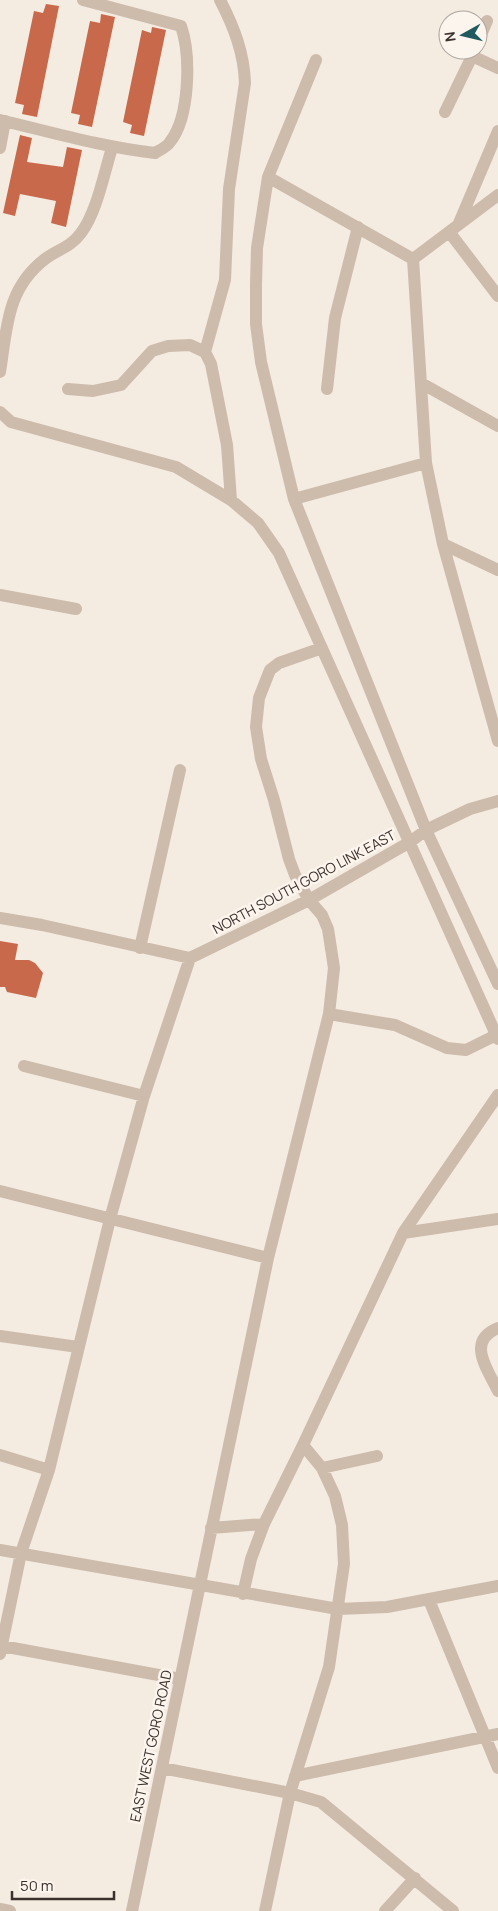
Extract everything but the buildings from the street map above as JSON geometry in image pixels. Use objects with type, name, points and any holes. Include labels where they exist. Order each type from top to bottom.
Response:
[{"type":"street","points":[[0,148],[3,120],[112,148],[155,153],[170,143],[180,123],[185,96],[187,65],[185,38],[181,26],[100,2],[83,0]]},
{"type":"street","points":[[205,352],[225,280],[229,189],[245,83],[244,68],[234,28],[220,0]]},
{"type":"street","points":[[316,60],[268,177],[257,248],[256,324],[261,362],[294,499],[426,830],[498,984]]},
{"type":"street","points":[[445,112],[470,60]]},
{"type":"street","points":[[485,60],[498,68]]},
{"type":"street","points":[[454,229],[498,132]]},
{"type":"street","points":[[0,372],[11,304],[22,282],[44,259],[72,245],[82,231],[90,216],[112,148]]},
{"type":"street","points":[[268,177],[413,259]]},
{"type":"street","points":[[413,259],[498,195]]},
{"type":"street","points":[[328,389],[335,318],[358,227]]},
{"type":"street","points":[[454,229],[498,296]]},
{"type":"street","points":[[413,259],[426,463],[443,544],[498,741]]},
{"type":"street","points":[[68,389],[93,391],[121,385],[152,351],[168,346],[190,345],[205,352],[211,364],[227,444],[231,500]]},
{"type":"street","points":[[421,383],[498,426]]},
{"type":"street","points":[[0,412],[11,422],[176,467],[231,500],[258,523],[279,554],[497,1037],[466,1050],[447,1048],[395,1025],[329,1014]]},
{"type":"street","points":[[294,499],[426,463]]},
{"type":"street","points":[[443,544],[498,570]]},
{"type":"street","points":[[0,595],[76,609]]},
{"type":"street","name":"EAST WEST GORO ROAD","points":[[132,1911],[198,1586],[268,1258],[329,1014],[334,968],[331,943],[322,915],[309,900],[289,860],[274,800],[261,759],[256,727],[259,698],[270,670],[279,663],[322,648]]},
{"type":"street","points":[[140,948],[180,770]]},
{"type":"street","name":"NORTH SOUTH GORO LINK EAST","points":[[190,958],[309,900],[410,842],[426,830],[470,809],[498,801]]},
{"type":"street","points":[[0,918],[42,925],[190,958],[144,1096],[110,1219],[49,1470],[21,1553],[1,1650],[180,1679]]},
{"type":"street","points":[[24,1066],[144,1096]]},
{"type":"street","points":[[244,1594],[251,1559],[264,1524],[304,1445],[403,1233],[498,1095]]},
{"type":"street","points":[[0,1192],[268,1258]]},
{"type":"street","points":[[403,1233],[498,1219]]},
{"type":"street","points":[[498,1328],[487,1332],[481,1340],[480,1349],[498,1390]]},
{"type":"street","points":[[0,1336],[78,1347]]},
{"type":"street","points":[[265,1911],[290,1792],[329,1667],[344,1564],[342,1525],[335,1496],[322,1468],[304,1445]]},
{"type":"street","points":[[0,1455],[49,1470]]},
{"type":"street","points":[[322,1468],[377,1456]]},
{"type":"street","points":[[211,1528],[264,1524]]},
{"type":"street","points":[[0,1550],[338,1609],[387,1607],[498,1586]]},
{"type":"street","points":[[430,1600],[498,1768]]},
{"type":"street","points":[[295,1776],[498,1734]]},
{"type":"street","points":[[162,1768],[290,1792],[321,1802],[453,1911]]},
{"type":"street","points":[[385,1911],[415,1878]]},
{"type":"street","points":[[0,1909],[10,1911]]}]
